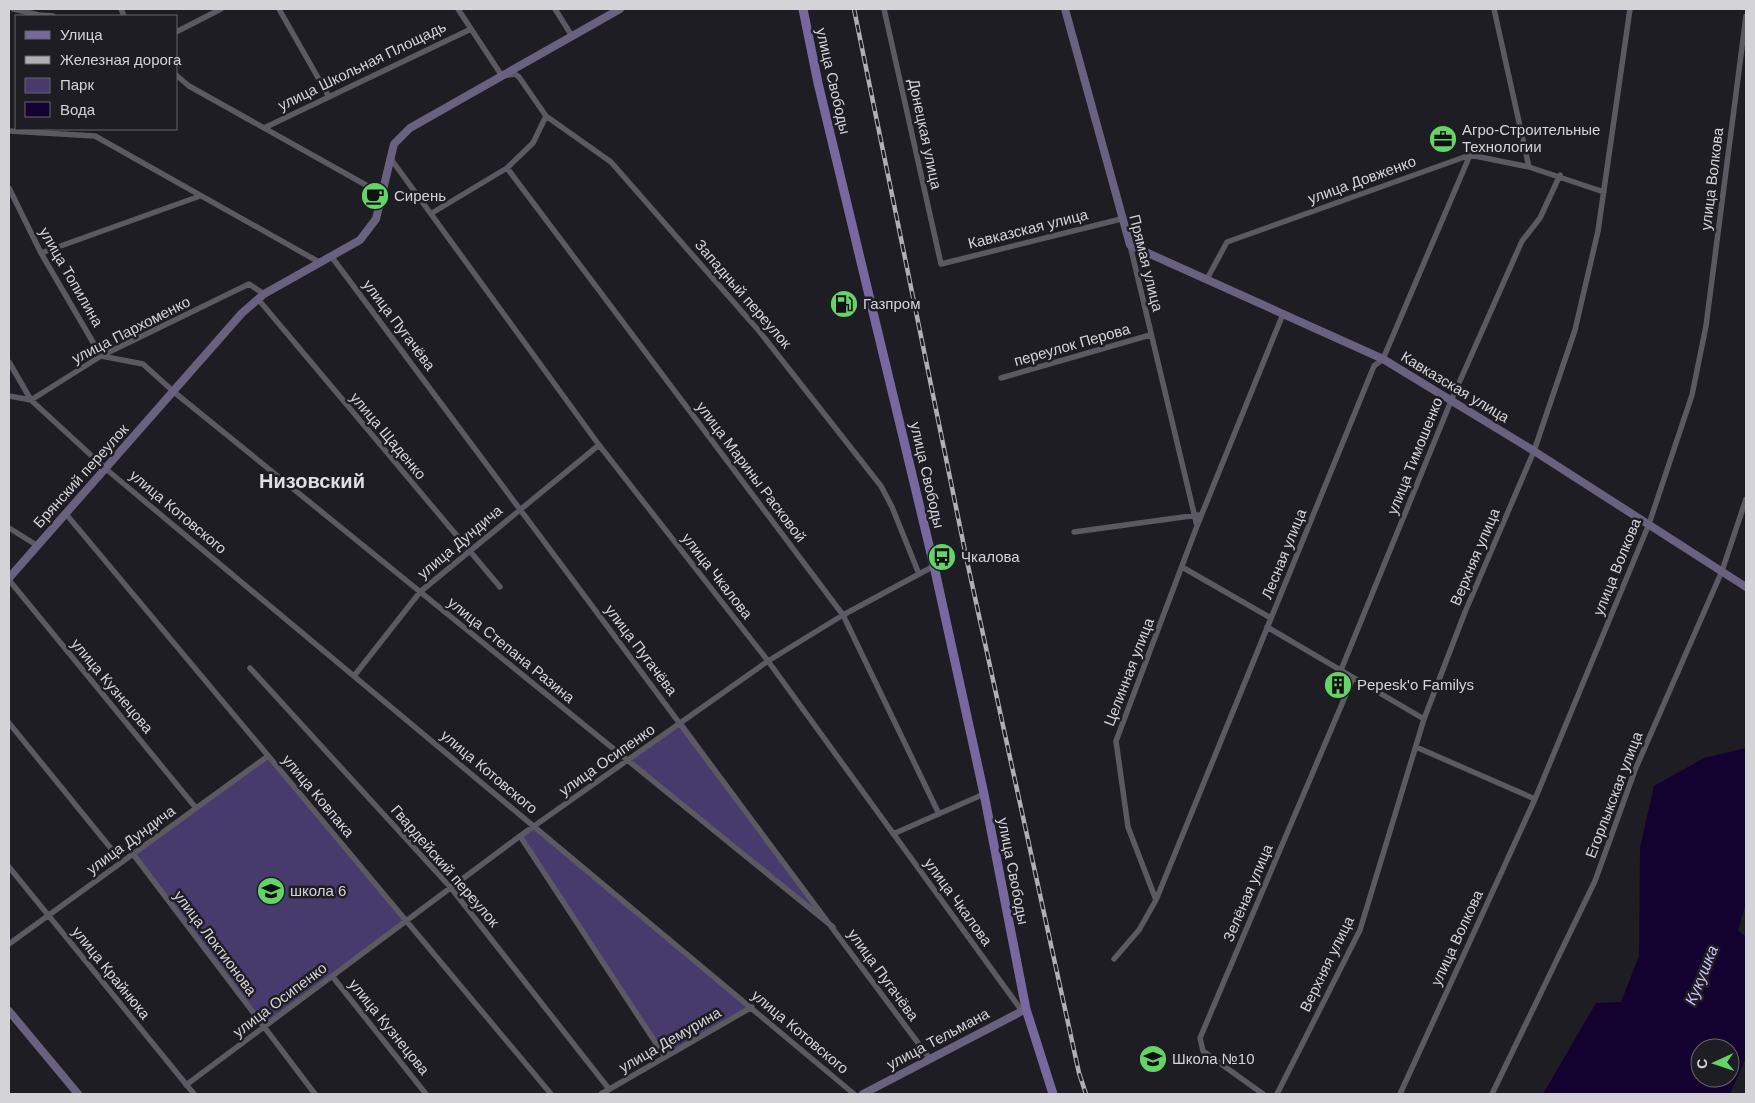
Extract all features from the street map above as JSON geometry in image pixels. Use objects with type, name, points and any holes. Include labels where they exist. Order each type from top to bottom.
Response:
[{"type":"main road","points":[[174,392],[242,313],[261,297],[360,240],[376,219],[394,144],[410,128],[620,9]]},
{"type":"main road","name":"улица Свободы","points":[[804,9],[818,83],[934,566],[984,794],[1024,1010],[1053,1094]]},
{"type":"main road","name":"Прямая улица","points":[[1065,9],[1121,220],[1130,245]]},
{"type":"main road","name":"Кавказская улица","points":[[1130,245],[1383,359],[1534,451],[1746,587]]},
{"type":"main road","name":"Брянский переулок","points":[[9,579],[174,392]]},
{"type":"main road","name":"улица Тельмана","points":[[863,1094],[1024,1010]]},
{"type":"main road","points":[[9,1011],[78,1094]]},
{"type":"street","points":[[13,9],[35,15]]},
{"type":"street","points":[[178,31],[221,9]]},
{"type":"street","points":[[279,9],[329,97]]},
{"type":"street","points":[[458,9],[502,76]]},
{"type":"street","points":[[555,9],[572,36]]},
{"type":"street","name":"Донецкая улица","points":[[884,9],[941,264]]},
{"type":"street","points":[[1494,9],[1528,167]]},
{"type":"street","name":"Верхняя улица","points":[[1277,1094],[1360,930],[1424,719],[1466,612],[1534,451],[1575,330],[1604,192],[1630,9]]},
{"type":"street","name":"улица Волкова","points":[[1400,1094],[1535,799],[1649,524],[1692,395],[1706,326],[1746,16]]},
{"type":"street","name":"улица Школьная Площадь","points":[[264,128],[471,29]]},
{"type":"street","name":"Западный переулок","points":[[502,76],[515,74],[519,76],[546,116],[611,162],[759,331],[881,486],[892,507],[919,574]]},
{"type":"street","points":[[178,77],[189,86],[382,194]]},
{"type":"street","points":[[432,213],[507,168],[533,143],[546,116]]},
{"type":"street","points":[[9,132],[94,136],[319,262]]},
{"type":"street","points":[[1470,155],[1560,175],[1604,192]]},
{"type":"street","name":"улица Довженко","points":[[1207,279],[1227,242],[1470,155]]},
{"type":"street","name":"Лесная улица","points":[[1114,959],[1139,930],[1156,900],[1374,366],[1383,359],[1470,155]]},
{"type":"street","name":"улица Чкалова","points":[[391,159],[599,445],[768,661],[893,834],[1024,1010]]},
{"type":"street","name":"улица Марины Расковой","points":[[507,168],[843,615],[939,814]]},
{"type":"street","name":"улица Тимошенко","points":[[1340,670],[1451,401],[1522,241],[1540,218],[1560,175]]},
{"type":"street","name":"улица Топилина","points":[[9,188],[41,253],[101,356]]},
{"type":"street","points":[[41,253],[200,196]]},
{"type":"street","name":"Кавказская улица","points":[[941,264],[1121,220]]},
{"type":"street","name":"Прямая улица","points":[[1130,245],[1197,526]]},
{"type":"street","name":"улица Пугачёва","points":[[331,256],[930,1059]]},
{"type":"street","name":"улица Пархоменко","points":[[31,400],[101,356],[249,284],[261,297]]},
{"type":"street","name":"улица Щаденко","points":[[261,297],[468,551],[500,587]]},
{"type":"street","name":"Целинная улица","points":[[1156,900],[1128,827],[1116,741],[1197,526],[1283,314]]},
{"type":"street","name":"переулок Перова","points":[[1001,378],[1150,335]]},
{"type":"street","points":[[101,356],[143,364],[174,392]]},
{"type":"street","points":[[9,362],[31,400]]},
{"type":"street","name":"улица Степана Разина","points":[[174,392],[832,927]]},
{"type":"street","points":[[9,396],[31,400]]},
{"type":"street","name":"улица Котовского","points":[[31,400],[106,469],[854,1094]]},
{"type":"street","name":"улица Дундича","points":[[354,676],[420,592],[599,445]]},
{"type":"street","name":"Егорлыкская улица","points":[[1492,1094],[1595,881],[1635,770],[1722,571],[1746,499]]},
{"type":"street","name":"улица Ковпака","points":[[66,514],[551,1094]]},
{"type":"street","points":[[1074,532],[1202,515]]},
{"type":"street","points":[[9,528],[38,546]]},
{"type":"street","name":"улица Осипенко","points":[[186,1085],[520,836],[768,661],[843,615],[934,566]]},
{"type":"street","points":[[1182,567],[1271,618]]},
{"type":"street","name":"улица Кузнецова","points":[[9,579],[196,808]]},
{"type":"street","points":[[1267,627],[1424,719]]},
{"type":"street","name":"Гвардейский переулок","points":[[250,668],[451,888],[609,1090]]},
{"type":"street","name":"Зелёная улица","points":[[1263,1094],[1203,1051],[1200,1038],[1353,678]]},
{"type":"street","points":[[9,722],[122,862]]},
{"type":"street","points":[[1416,747],[1535,799]]},
{"type":"street","name":"улица Дундича","points":[[9,944],[268,756]]},
{"type":"street","points":[[893,834],[984,794]]},
{"type":"street","name":"улица Котовского","points":[[520,836],[665,1057]]},
{"type":"street","name":"улица Локтионова","points":[[132,854],[315,1094]]},
{"type":"street","name":"улица Крайнюка","points":[[9,867],[192,1094]]},
{"type":"street","name":"улица Кузнецова","points":[[332,976],[426,1094]]},
{"type":"street","name":"улица Демурина","points":[[601,1094],[752,1007]]},
{"type":"green space","points":[[683,722],[833,927],[627,762]]},
{"type":"green space","name":"школа 6","points":[[268,756],[406,921],[264,1027],[133,854]]},
{"type":"green space","points":[[535,826],[752,1007],[665,1057],[520,836]]},
{"type":"water","name":"Кукушка","points":[[1746,748],[1746,904],[1738,930],[1746,937],[1746,1058],[1740,1072],[1740,1038],[1690,1038],[1690,1088],[1733,1088],[1730,1094],[1543,1094],[1596,1003],[1621,1002],[1639,956],[1640,848],[1654,786],[1704,758]]},
{"type":"railway","points":[[854,9],[967,561],[1079,1073],[1086,1094]]},
{"type":"place","name":"Агро-Строительные Технологии","points":[[1443,139]]},
{"type":"place","name":"Сирень","points":[[375,196]]},
{"type":"place","name":"Газпром","points":[[844,304]]},
{"type":"place","name":"Чкалова","points":[[942,557]]},
{"type":"place","name":"Pepesk'o Familys","points":[[1338,685]]},
{"type":"place","name":"школа 6","points":[[271,891]]},
{"type":"place","name":"Школа №10","points":[[1153,1059]]},
{"type":"district","name":"Низовский","points":[[312,481]]}]
